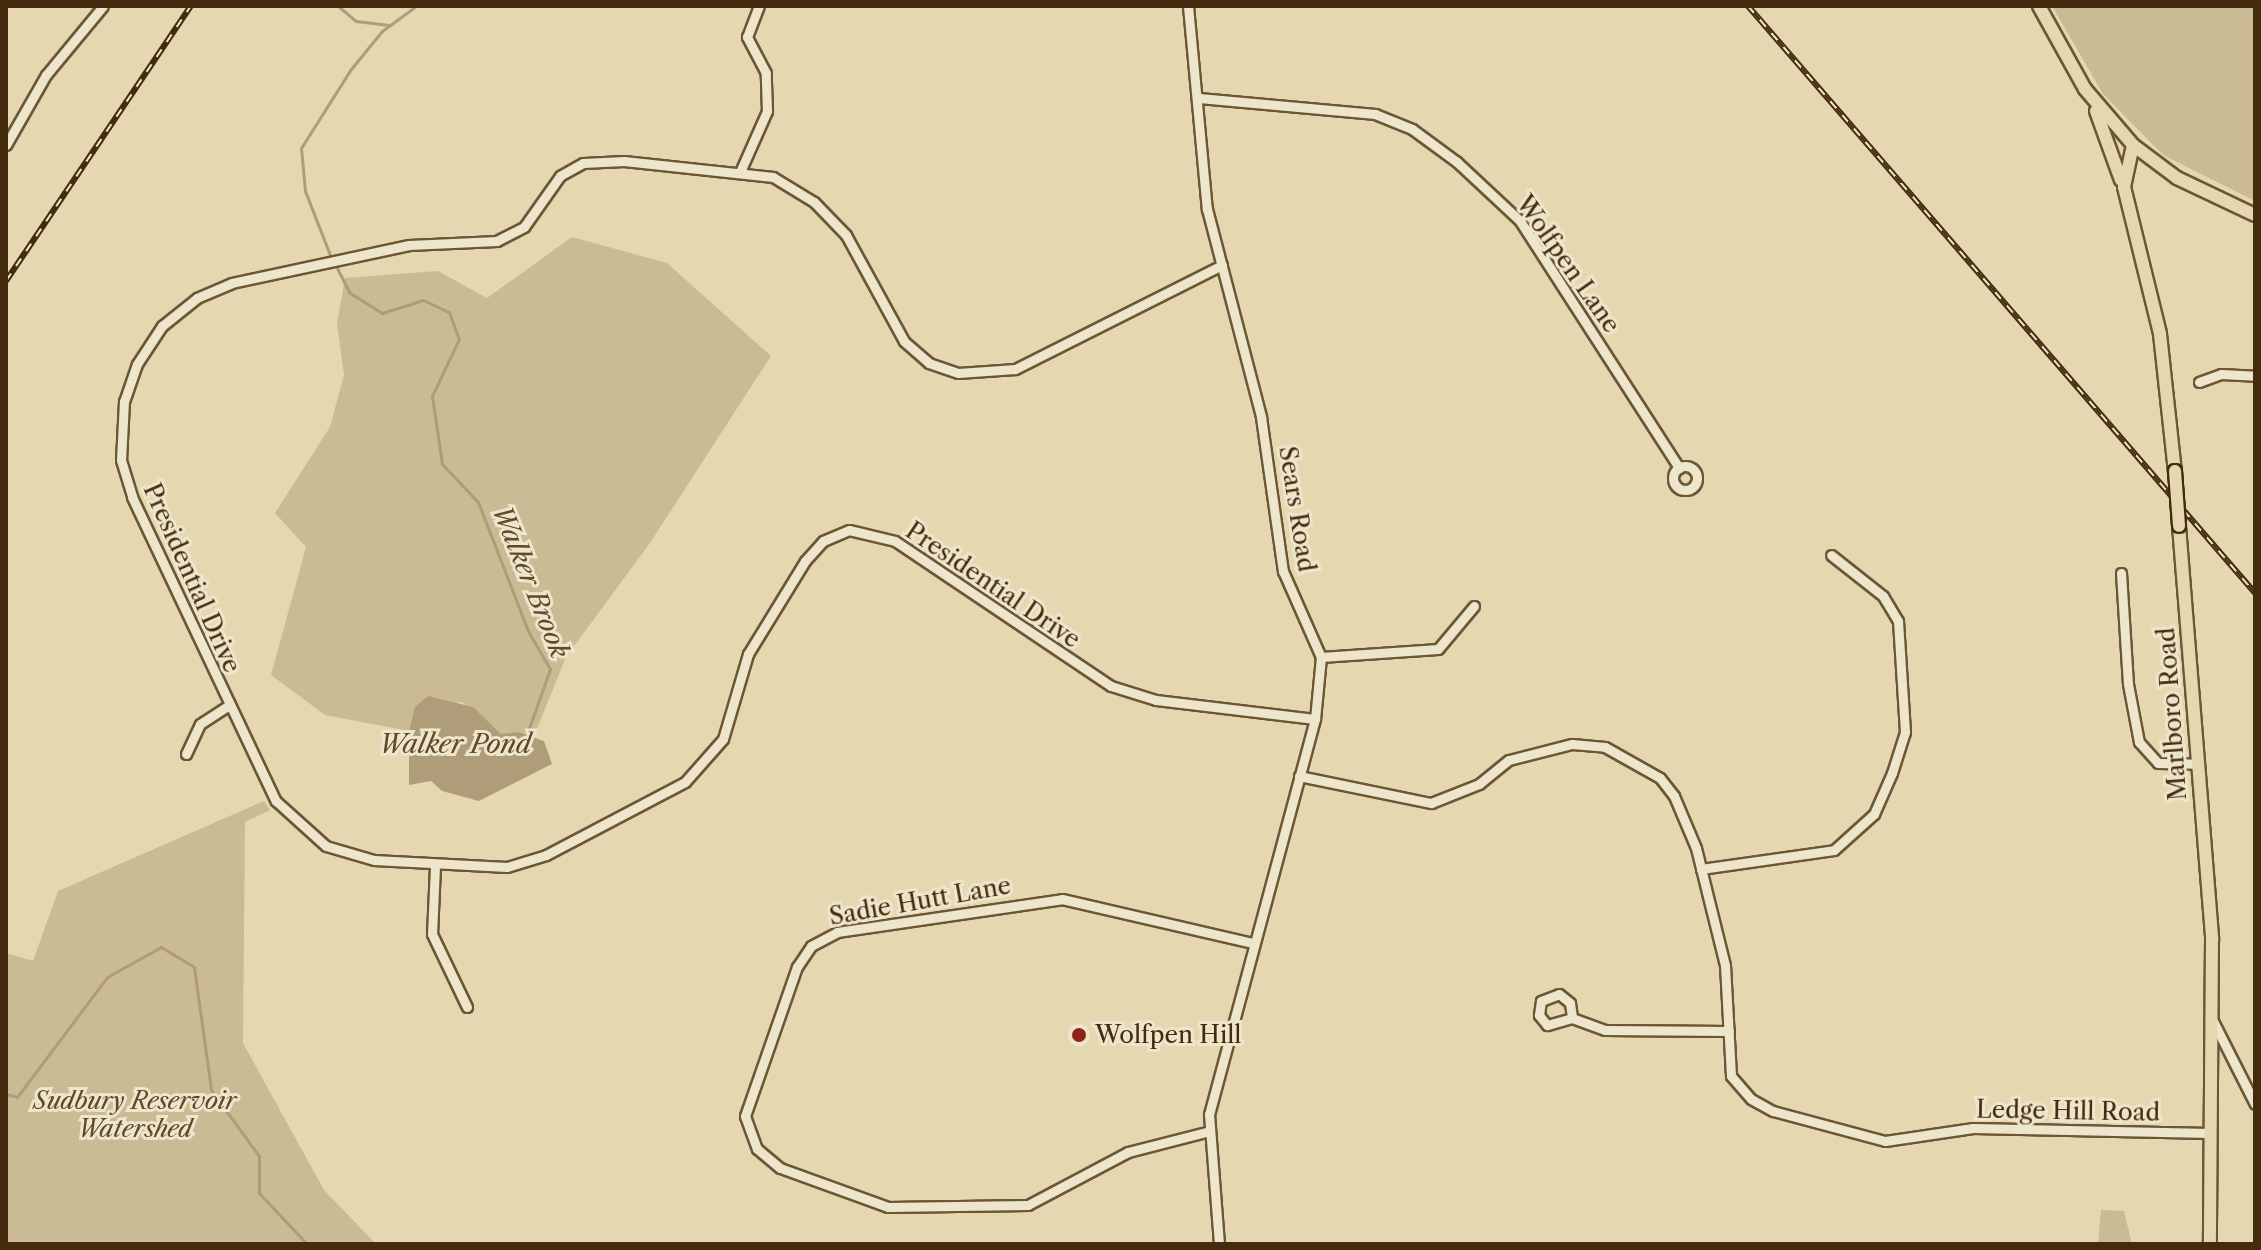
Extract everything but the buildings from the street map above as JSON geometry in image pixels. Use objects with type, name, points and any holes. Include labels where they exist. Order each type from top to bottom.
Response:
[{"type":"main road","name":"Marlboro Road","points":[[2039,6],[2093,100],[2124,187],[2161,344],[2175,471],[2212,1019],[2210,1244]]},
{"type":"main road","name":"Marlboro Road","points":[[2093,100],[2133,145],[2126,156],[2124,187]]},
{"type":"main road","points":[[2133,145],[2177,178],[2255,215]]},
{"type":"street","points":[[6,145],[46,75],[103,6]]},
{"type":"street","points":[[740,172],[767,111],[766,73],[747,37],[759,6]]},
{"type":"street","name":"Sears Road","points":[[1188,6],[1199,98],[1204,196],[1266,442],[1283,571],[1321,657],[1315,719],[1252,943],[1206,1132],[1219,1244]]},
{"type":"street","name":"Wolfpen Lane","points":[[1199,98],[1361,110],[1400,123],[1512,212],[1679,468]]},
{"type":"street","name":"Presidential Drive","points":[[1222,265],[1015,369],[958,373],[929,363],[904,341],[846,235],[814,202],[773,177],[605,159],[583,163],[560,176],[524,227],[497,241],[409,245],[232,283],[197,298],[162,326],[128,387],[121,460],[132,497],[228,706],[276,801],[303,831],[374,860],[490,869],[528,861],[685,782],[723,739],[748,654],[805,561],[823,541],[849,530],[895,541],[1111,686],[1156,700],[1315,719]]},
{"type":"street","points":[[2199,382],[2221,374],[2255,376]]},
{"type":"street","points":[[1701,869],[1834,850],[1874,814],[1892,773],[1905,732],[1898,621],[1883,596],[1831,555]]},
{"type":"street","points":[[2121,573],[2139,742],[2158,763],[2197,764]]},
{"type":"street","points":[[1321,657],[1438,649],[1474,606]]},
{"type":"street","points":[[186,754],[200,724],[228,706]]},
{"type":"street","name":"Ledge Hill Road","points":[[1299,776],[1431,803],[1449,800],[1537,749],[1605,747],[1660,778],[1674,796],[1701,869],[1725,965],[1731,1076],[1751,1099],[1862,1138],[1908,1140],[1973,1128],[2210,1133]]},
{"type":"street","points":[[435,866],[432,934],[467,1007]]},
{"type":"street","name":"Sadie Hutt Lane","points":[[1206,1132],[1128,1152],[1028,1205],[888,1207],[768,1160],[752,1141],[745,1110],[797,967],[811,946],[837,932],[1062,899],[1252,943]]},
{"type":"street","points":[[1572,1018],[1605,1030],[1729,1031]]},
{"type":"street","points":[[2212,1019],[2255,1104]]},
{"type":"green space","points":[[2052,6],[2255,6],[2255,201],[2163,155],[2103,94]]},
{"type":"green space","points":[[572,237],[667,263],[771,356],[650,543],[566,657],[534,736],[501,734],[462,702],[415,707],[409,731],[325,715],[271,675],[306,547],[275,513],[330,427],[344,375],[337,324],[345,278],[438,271],[487,298]]},
{"type":"green space","name":"Sudbury Reservoir Watershed","points":[[264,801],[270,810],[245,822],[243,1043],[324,1190],[376,1244],[6,1244],[6,953],[33,961],[58,891]]},
{"type":"green space","points":[[2101,1210],[2124,1211],[2132,1244],[2098,1244]]},
{"type":"water","name":"Walker Pond","points":[[428,696],[473,707],[501,734],[518,732],[544,741],[552,764],[479,801],[442,791],[431,781],[409,785],[409,731],[415,707]]},
{"type":"waterway","points":[[338,6],[356,21],[389,25]]},
{"type":"waterway","name":"Walker Brook","points":[[330,255],[305,191],[301,148],[351,69],[382,31],[416,6]]},
{"type":"waterway","name":"Walker Brook","points":[[337,268],[350,293],[382,313],[423,300],[449,312],[459,339],[432,396],[442,464],[478,502],[528,631],[550,669],[527,734]]},
{"type":"waterway","points":[[6,1094],[17,1097],[107,977],[161,947],[194,967],[211,1090],[259,1156],[259,1193],[307,1244]]},
{"type":"railway","points":[[6,281],[191,6]]},
{"type":"railway","points":[[1748,6],[2255,593]]},
{"type":"place","name":"Wolfpen Hill","points":[[1079,1035]]}]
